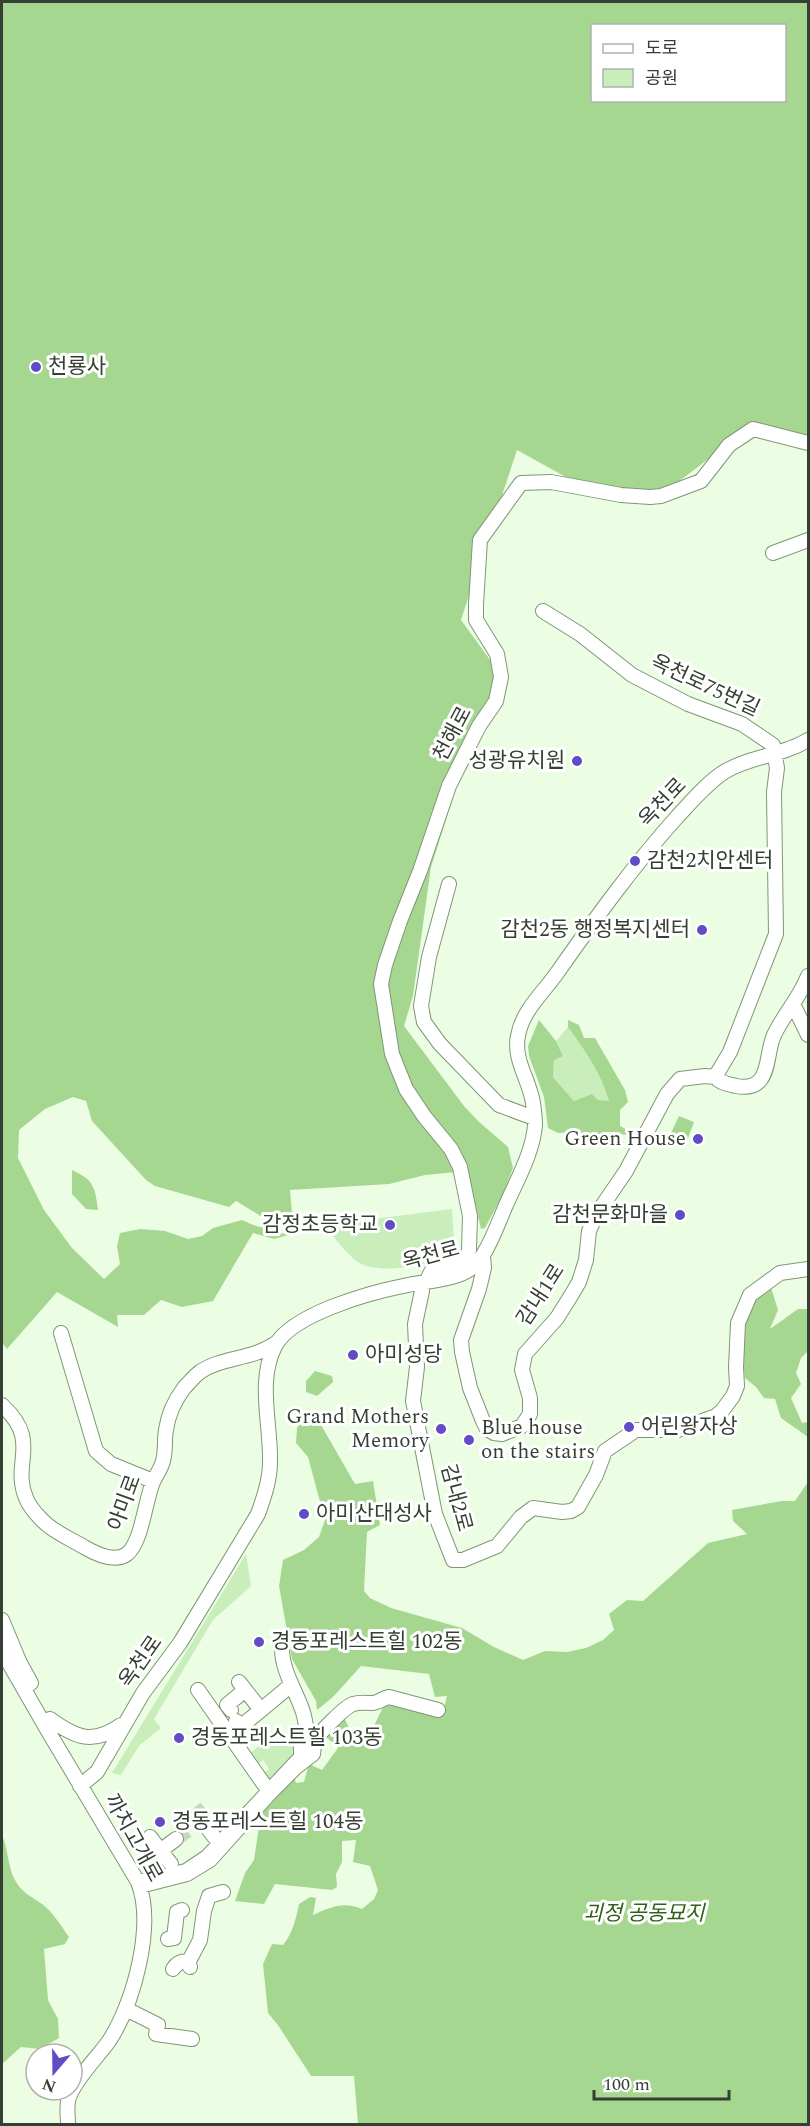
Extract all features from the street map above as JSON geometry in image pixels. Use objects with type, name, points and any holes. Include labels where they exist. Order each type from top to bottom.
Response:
[{"type":"street","name":"천해로","points":[[424,1282],[431,1272],[467,1258],[470,1250],[470,1216],[460,1167],[451,1149],[424,1116],[406,1089],[392,1054],[381,984],[385,964],[449,786],[479,726],[496,701],[501,677],[497,654],[477,620],[480,540],[520,483],[551,482],[621,495],[661,496],[701,481],[729,445],[753,429],[808,443]]},
{"type":"street","points":[[773,553],[808,540]]},
{"type":"street","name":"옥천로75번길","points":[[543,611],[580,634],[632,675],[688,704],[742,724],[755,732],[773,745],[773,753]]},
{"type":"street","name":"옥천로","points":[[88,1779],[126,1723],[143,1693],[180,1643],[258,1514],[265,1496],[270,1465],[268,1360],[277,1342],[301,1321],[338,1304],[402,1286],[463,1273],[478,1263],[522,1167],[531,1141],[534,1118],[533,1099],[519,1059],[517,1046],[521,1027],[534,1002],[550,984],[614,891],[689,803],[722,773],[748,761],[798,746],[808,740]]},
{"type":"street","points":[[715,1077],[730,1052],[776,934],[774,792],[777,768],[773,753]]},
{"type":"street","points":[[449,884],[429,957],[421,1006],[424,1022],[440,1044],[499,1105],[534,1118]]},
{"type":"street","name":"감내1로","points":[[483,1256],[484,1268],[461,1340],[462,1352],[470,1388],[483,1421],[487,1429],[502,1434],[522,1426],[531,1414],[530,1398],[522,1370],[525,1354],[552,1324],[572,1294],[586,1260],[589,1231],[596,1215],[626,1171],[667,1094],[680,1079],[715,1077],[718,1081],[742,1087],[751,1086],[758,1081],[769,1063],[772,1037],[808,976]]},
{"type":"street","points":[[793,1004],[808,1035]]},
{"type":"street","name":"감내2로","points":[[424,1282],[415,1324],[417,1367],[413,1401],[435,1514],[453,1560],[463,1560],[497,1546],[521,1517],[533,1508],[562,1512],[578,1507],[596,1475],[605,1451],[636,1430],[678,1430],[718,1415],[733,1396],[737,1386],[738,1323],[750,1295],[780,1273],[808,1269]]},
{"type":"street","points":[[61,1333],[96,1451],[111,1464],[153,1481]]},
{"type":"street","name":"아미로","points":[[2,1405],[11,1414],[23,1436],[22,1478],[25,1498],[32,1508],[45,1523],[92,1552],[117,1558],[128,1553],[139,1536],[142,1516],[153,1481],[163,1462],[166,1429],[171,1410],[183,1389],[202,1370],[265,1351],[277,1342]]},
{"type":"street","points":[[244,1357],[257,1362],[267,1374]]},
{"type":"street","points":[[2,1620],[19,1661],[50,1719],[93,1787],[141,1884],[187,1874],[210,1860],[222,1843],[271,1790],[314,1754],[315,1747],[308,1742],[306,1720],[282,1664],[282,1650]]},
{"type":"street","name":"까치고개로","points":[[2,1646],[10,1665],[88,1779],[141,1884],[144,1924],[137,1975],[125,2012],[108,2042],[69,2098],[68,2124]]},
{"type":"street","points":[[233,1729],[239,1724],[244,1724],[291,1685]]},
{"type":"street","points":[[233,1729],[226,1705],[242,1686],[261,1710]]},
{"type":"street","points":[[199,1689],[233,1729],[271,1790]]},
{"type":"street","points":[[308,1742],[354,1704],[375,1704],[382,1698],[390,1697],[438,1710]]},
{"type":"street","points":[[50,1719],[73,1734],[92,1738],[111,1733],[126,1723]]},
{"type":"street","points":[[207,1825],[222,1843]]},
{"type":"street","points":[[150,1837],[171,1864]]},
{"type":"street","points":[[160,1851],[176,1839]]},
{"type":"street","points":[[173,1970],[175,1965],[182,1961],[189,1965],[200,1940],[204,1911],[209,1896],[223,1892]]},
{"type":"street","points":[[168,1939],[174,1938],[175,1913]]},
{"type":"street","points":[[125,2012],[132,2012],[158,2025],[156,2034],[192,2039]]},
{"type":"green space","points":[[2,2],[808,2],[808,435],[756,423],[666,491],[582,486],[517,450],[461,620],[493,664],[496,682],[491,700],[476,726],[431,867],[413,996],[404,1026],[464,1106],[508,1147],[513,1168],[503,1194],[485,1228],[481,1229],[467,1171],[425,1175],[389,1184],[290,1190],[292,1213],[274,1224],[236,1201],[229,1207],[155,1186],[146,1180],[92,1121],[86,1101],[73,1097],[45,1109],[19,1130],[18,1158],[44,1210],[72,1248],[104,1279],[120,1264],[117,1246],[120,1233],[140,1229],[165,1231],[188,1239],[202,1236],[213,1228],[242,1220],[288,1235],[274,1239],[253,1233],[213,1301],[182,1307],[161,1300],[144,1315],[117,1315],[118,1327],[57,1292],[7,1349],[2,1343]]},
{"type":"green space","points":[[539,1020],[556,1041],[563,1056],[554,1060],[553,1077],[574,1101],[592,1094],[598,1100],[609,1101],[597,1071],[568,1027],[568,1020],[579,1025],[584,1038],[595,1038],[625,1090],[628,1102],[620,1110],[620,1126],[631,1132],[627,1135],[608,1132],[583,1139],[574,1132],[558,1133],[548,1128],[544,1097],[529,1056],[528,1046]]},
{"type":"green space","points":[[568,1027],[592,1062],[609,1101],[598,1100],[592,1094],[574,1101],[553,1077],[554,1060],[563,1055],[556,1041]]},
{"type":"green space","points":[[679,1116],[694,1122],[687,1141],[670,1135]]},
{"type":"green space","points":[[72,1170],[85,1177],[92,1185],[98,1210],[86,1209],[72,1194]]},
{"type":"green space","points":[[452,1209],[455,1257],[404,1268],[376,1268],[355,1260],[324,1225]]},
{"type":"green space","points":[[770,1284],[778,1310],[770,1329],[798,1309],[808,1309],[808,1351],[801,1358],[796,1373],[801,1384],[791,1398],[802,1423],[808,1422],[808,1437],[781,1418],[775,1399],[764,1398],[745,1378],[742,1331],[746,1313],[752,1301]]},
{"type":"green space","points":[[315,1371],[332,1376],[333,1382],[317,1396],[306,1392],[306,1381]]},
{"type":"green space","name":"괴정 공동묘지","points":[[300,1424],[321,1425],[355,1484],[373,1481],[380,1525],[367,1532],[364,1591],[370,1598],[391,1608],[462,1628],[494,1647],[523,1660],[545,1651],[567,1652],[586,1648],[603,1640],[614,1630],[609,1614],[627,1600],[643,1601],[708,1543],[747,1534],[733,1521],[732,1510],[782,1501],[795,1501],[808,1482],[808,2124],[358,2124],[354,2076],[311,2076],[268,2013],[263,1964],[272,1944],[283,1945],[289,1936],[299,1904],[310,1897],[316,1898],[313,1915],[337,1906],[349,1905],[362,1909],[374,1899],[378,1890],[370,1866],[353,1862],[356,1840],[342,1841],[342,1862],[336,1874],[337,1887],[332,1890],[275,1884],[264,1904],[235,1901],[245,1873],[254,1860],[260,1820],[251,1818],[293,1774],[296,1783],[304,1782],[309,1764],[322,1770],[338,1748],[322,1733],[343,1715],[351,1732],[367,1740],[387,1699],[444,1708],[447,1696],[435,1697],[429,1674],[361,1666],[333,1697],[317,1710],[316,1701],[292,1659],[279,1586],[283,1560],[304,1550],[319,1537],[326,1517],[308,1457],[296,1443],[297,1428]]},
{"type":"green space","points":[[246,1554],[251,1586],[213,1620],[154,1719],[161,1728],[139,1746],[121,1775],[112,1773]]},
{"type":"green space","points":[[288,1735],[293,1741],[302,1736],[290,1762],[271,1784],[264,1773],[269,1769],[263,1760],[258,1764],[250,1753],[268,1739],[274,1745]]},
{"type":"green space","points":[[2,1836],[18,1885],[50,1911],[69,1937],[65,1944],[44,1949],[48,2000],[58,2019],[59,2038],[52,2042],[24,2042],[24,2047],[21,2047],[2,2064]]},
{"type":"tunnel","points":[[195,1807],[209,1824]]},
{"type":"tunnel","points":[[176,1839],[205,1819]]},
{"type":"place","name":"천룡사","points":[[36,367]]},
{"type":"place","name":"성광유치원","points":[[577,761]]},
{"type":"place","name":"감천2치안센터","points":[[635,861]]},
{"type":"place","name":"감천2동 행정복지센터","points":[[702,930]]},
{"type":"place","name":"Green House","points":[[698,1139]]},
{"type":"place","name":"감천문화마을","points":[[680,1215]]},
{"type":"place","name":"감정초등학교","points":[[390,1225]]},
{"type":"place","name":"아미성당","points":[[353,1355]]},
{"type":"place","name":"어린왕자상","points":[[629,1427]]},
{"type":"place","name":"Grand Mothers Memory","points":[[441,1429]]},
{"type":"place","name":"Blue house on the stairs","points":[[469,1440]]},
{"type":"place","name":"아미산대성사","points":[[304,1514]]},
{"type":"place","name":"경동포레스트힐 102동","points":[[259,1642]]},
{"type":"place","name":"경동포레스트힐 103동","points":[[179,1738]]},
{"type":"place","name":"경동포레스트힐 104동","points":[[160,1822]]}]
